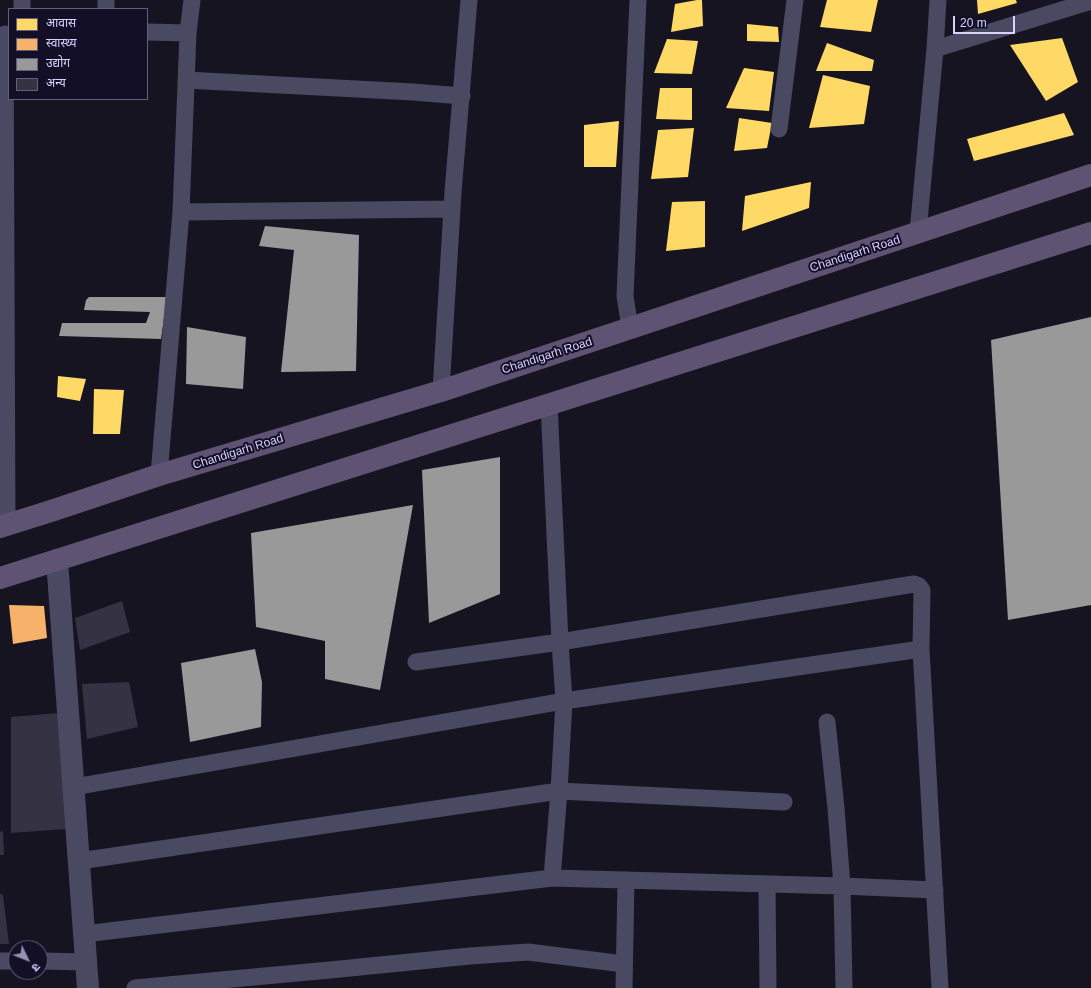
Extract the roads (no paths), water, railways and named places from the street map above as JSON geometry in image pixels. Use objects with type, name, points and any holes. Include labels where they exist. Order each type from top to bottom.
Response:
[{"type":"main road","name":"Chandigarh Road","points":[[4,525],[99,496],[159,475],[442,391],[1091,175]]},
{"type":"main road","points":[[0,578],[1091,233]]},
{"type":"street","points":[[159,475],[181,212],[188,33],[192,0]]},
{"type":"street","points":[[442,391],[452,209],[469,0]]},
{"type":"street","points":[[630,328],[625,296],[638,0]]},
{"type":"street","points":[[779,129],[795,0]]},
{"type":"street","points":[[918,232],[935,49],[938,0]]},
{"type":"street","points":[[935,49],[1091,1]]},
{"type":"street","points":[[148,32],[188,33]]},
{"type":"street","points":[[4,525],[5,34]]},
{"type":"street","points":[[186,80],[462,96]]},
{"type":"street","points":[[181,212],[452,209]]},
{"type":"street","points":[[549,404],[564,701],[552,878]]},
{"type":"street","points":[[57,560],[88,988]]},
{"type":"street","points":[[416,662],[560,642],[914,584],[919,586],[922,590],[921,649],[940,988]]},
{"type":"street","points":[[74,787],[564,701],[921,649]]},
{"type":"street","points":[[827,722],[842,886],[844,988]]},
{"type":"street","points":[[79,860],[559,791],[784,802]]},
{"type":"street","points":[[84,934],[552,878],[935,890]]},
{"type":"street","points":[[624,988],[626,880]]},
{"type":"street","points":[[767,885],[768,988]]},
{"type":"street","points":[[134,988],[470,956],[528,952],[624,964]]},
{"type":"street","points":[[48,961],[86,962]]}]
